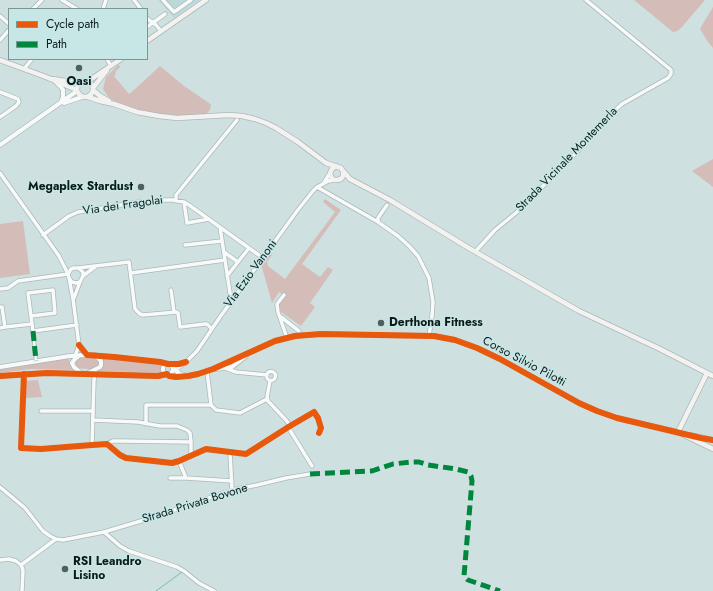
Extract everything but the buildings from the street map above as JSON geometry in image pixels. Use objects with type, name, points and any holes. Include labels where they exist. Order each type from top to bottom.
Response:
[{"type":"main road","points":[[148,40],[206,0]]},
{"type":"main road","points":[[0,60],[74,88],[82,97],[88,96],[137,112],[177,118],[229,115],[242,116],[255,119],[271,126],[298,142],[326,163],[340,168],[350,179],[358,184],[390,200],[475,252],[579,311],[713,376]]},
{"type":"main road","points":[[46,77],[80,83],[87,82],[120,60]]},
{"type":"main road","points":[[88,96],[92,93],[93,89],[111,66]]},
{"type":"main road","points":[[87,82],[91,84],[93,89],[100,96],[114,104]]},
{"type":"main road","points":[[77,91],[80,83]]},
{"type":"main road","points":[[322,160],[334,180],[358,184]]},
{"type":"main road","points":[[330,173],[336,166]]},
{"type":"main road","points":[[338,180],[343,176],[344,172]]},
{"type":"main road","points":[[707,373],[678,432],[713,449]]},
{"type":"main road","name":"Corso Silvio Pilotti","points":[[678,432],[713,440]]},
{"type":"street","points":[[34,8],[42,0]]},
{"type":"street","points":[[62,0],[75,8]]},
{"type":"street","points":[[134,0],[140,8]]},
{"type":"street","points":[[163,0],[174,12],[191,0]]},
{"type":"street","name":"Strada Vicinale Montemerla","points":[[475,252],[495,230],[523,207],[577,152],[600,124],[622,104],[668,78],[671,74],[671,70],[586,0]]},
{"type":"street","points":[[148,27],[164,14]]},
{"type":"street","points":[[0,16],[8,23]]},
{"type":"street","points":[[148,19],[161,31]]},
{"type":"street","points":[[0,40],[8,31]]},
{"type":"street","points":[[24,69],[31,60]]},
{"type":"street","points":[[108,60],[111,66]]},
{"type":"street","points":[[56,82],[64,93],[58,105]]},
{"type":"street","points":[[0,145],[77,91]]},
{"type":"street","points":[[0,92],[18,100],[19,102],[16,106],[0,117]]},
{"type":"street","points":[[58,105],[82,97]]},
{"type":"street","points":[[176,201],[176,195],[237,120]]},
{"type":"street","points":[[323,184],[330,173]]},
{"type":"street","points":[[0,174],[63,263],[68,276],[77,325],[79,345],[74,356]]},
{"type":"street","name":"Via Ezio Vanoni","points":[[177,372],[178,368],[197,350],[297,211],[317,187],[328,181],[338,180]]},
{"type":"street","points":[[317,187],[378,222],[398,236],[418,256],[429,278],[433,302],[429,336]]},
{"type":"street","name":"Via dei Fragolai","points":[[43,235],[69,216],[78,212],[139,202],[165,200],[176,201],[184,202],[263,258]]},
{"type":"street","points":[[184,202],[187,223],[209,219]]},
{"type":"street","points":[[378,222],[378,218],[387,205]]},
{"type":"street","points":[[220,227],[230,293],[234,299]]},
{"type":"street","points":[[185,246],[222,240]]},
{"type":"street","points":[[227,276],[249,248]]},
{"type":"street","points":[[224,252],[238,262]]},
{"type":"street","points":[[131,273],[225,260]]},
{"type":"street","points":[[68,276],[71,269],[129,262],[136,308],[138,312],[143,315],[177,312],[180,327],[208,324],[212,329]]},
{"type":"street","points":[[63,263],[83,272],[84,276]]},
{"type":"street","points":[[73,300],[84,276],[96,266]]},
{"type":"street","points":[[68,276],[72,282],[80,282]]},
{"type":"street","points":[[0,289],[8,288],[18,281],[68,276]]},
{"type":"street","points":[[31,316],[55,313],[53,290],[28,293],[36,361]]},
{"type":"street","points":[[171,290],[174,312]]},
{"type":"street","points":[[284,294],[277,304],[287,338]]},
{"type":"street","points":[[0,308],[2,307],[5,327]]},
{"type":"street","points":[[280,316],[299,331]]},
{"type":"street","points":[[0,328],[32,324]]},
{"type":"street","points":[[33,331],[77,325]]},
{"type":"street","name":"Corso Silvio Pilotti","points":[[95,372],[158,376],[167,374],[176,377],[188,376],[213,369],[275,341],[295,336],[321,334],[429,336],[455,340],[477,348],[500,359],[579,403],[597,411],[617,418],[678,432]]},
{"type":"street","points":[[79,345],[87,355]]},
{"type":"street","name":"Corso Silvio Pilotti","points":[[213,369],[227,368],[251,352]]},
{"type":"street","points":[[0,367],[80,355],[94,355],[168,364],[179,364],[186,362]]},
{"type":"street","points":[[80,355],[72,363],[74,367],[84,374]]},
{"type":"street","points":[[0,376],[47,373],[84,374],[95,372],[100,367],[101,363],[94,355]]},
{"type":"street","points":[[240,372],[235,364],[229,361],[227,368],[240,372],[267,375],[271,372],[275,374],[275,378],[270,381]]},
{"type":"street","points":[[168,364],[180,374],[188,376]]},
{"type":"street","points":[[168,364],[162,369],[163,372],[170,374],[172,372],[172,367]]},
{"type":"street","points":[[206,371],[211,405],[216,410],[240,412],[267,399]]},
{"type":"street","points":[[92,444],[95,372]]},
{"type":"street","points":[[24,374],[21,448],[41,449],[107,444],[113,441],[191,442]]},
{"type":"street","points":[[267,375],[267,378],[270,381],[267,399],[286,420],[312,466]]},
{"type":"street","points":[[146,424],[146,406],[211,405]]},
{"type":"street","points":[[41,411],[93,411]]},
{"type":"street","points":[[107,444],[126,458],[172,463],[206,449],[246,454],[314,412],[318,418],[321,428],[319,433]]},
{"type":"street","points":[[93,420],[138,422],[183,428],[190,433],[191,456]]},
{"type":"street","points":[[230,452],[232,490]]},
{"type":"street","points":[[179,461],[186,478]]},
{"type":"street","name":"Strada Privata Bovone","points":[[56,539],[63,540],[104,532],[151,518],[232,490],[310,474]]},
{"type":"street","points":[[170,478],[232,481]]},
{"type":"street","points":[[0,487],[25,508],[46,534],[56,539],[21,565]]},
{"type":"street","points":[[104,532],[120,546],[129,551],[184,570],[199,582],[214,591]]},
{"type":"street","points":[[0,560],[10,559],[21,565],[23,570],[22,591]]},
{"type":"shaded area","points":[[158,0],[199,0],[174,18]]},
{"type":"shaded area","points":[[634,0],[705,0],[681,28],[673,32]]},
{"type":"shaded area","points":[[713,7],[713,48],[700,29]]},
{"type":"shaded area","points":[[118,65],[120,67],[115,72],[116,74],[114,76],[129,94],[160,66],[184,86],[209,103],[211,105],[210,110],[206,114],[171,116],[141,111],[117,103],[109,98],[103,89],[106,77]]},
{"type":"shaded area","points":[[713,159],[713,187],[692,171]]},
{"type":"shaded area","points":[[325,199],[341,210],[302,264],[320,277],[328,267],[333,270],[310,303],[315,307],[301,326],[281,312],[279,305],[286,294],[279,292],[272,303],[261,264],[270,253],[272,255],[267,262],[268,266],[285,279],[335,212],[323,202]]},
{"type":"shaded area","points":[[23,221],[30,274],[0,278],[0,224]]},
{"type":"shaded area","points":[[100,357],[163,364],[161,369],[163,373],[97,371],[101,367],[103,361]]},
{"type":"shaded area","points":[[68,358],[70,364],[75,370],[31,369],[0,373],[0,369]]},
{"type":"shaded area","points":[[79,358],[96,358],[99,360],[98,366],[92,369],[78,368],[75,362]]},
{"type":"shaded area","points":[[38,380],[42,397],[25,398],[25,381]]},
{"type":"waterway","points":[[156,591],[182,572]]},
{"type":"marked path","points":[[33,331],[36,361]]},
{"type":"marked path","points":[[310,474],[372,471],[393,464],[411,462],[419,462],[468,472],[472,481],[464,576],[468,580],[500,591]]},
{"type":"cycle path","points":[[0,376],[47,373],[158,376],[167,374],[169,376],[176,377],[188,376],[213,369],[275,341],[295,336],[321,334],[434,336],[455,340],[477,348],[500,359],[579,403],[597,411],[617,418],[713,440]]},
{"type":"cycle path","points":[[79,345],[87,355],[168,364],[179,364],[186,362]]},
{"type":"cycle path","points":[[24,374],[21,448],[41,449],[107,444],[126,458],[172,463],[206,449],[246,454],[314,412],[318,418],[321,428],[319,433]]},
{"type":"place","name":"Oasi","points":[[79,68]]},
{"type":"place","name":"Megaplex Stardust","points":[[141,187]]},
{"type":"place","name":"Derthona Fitness","points":[[381,323]]},
{"type":"place","name":"RSI Leandro Lisino","points":[[65,569]]}]
